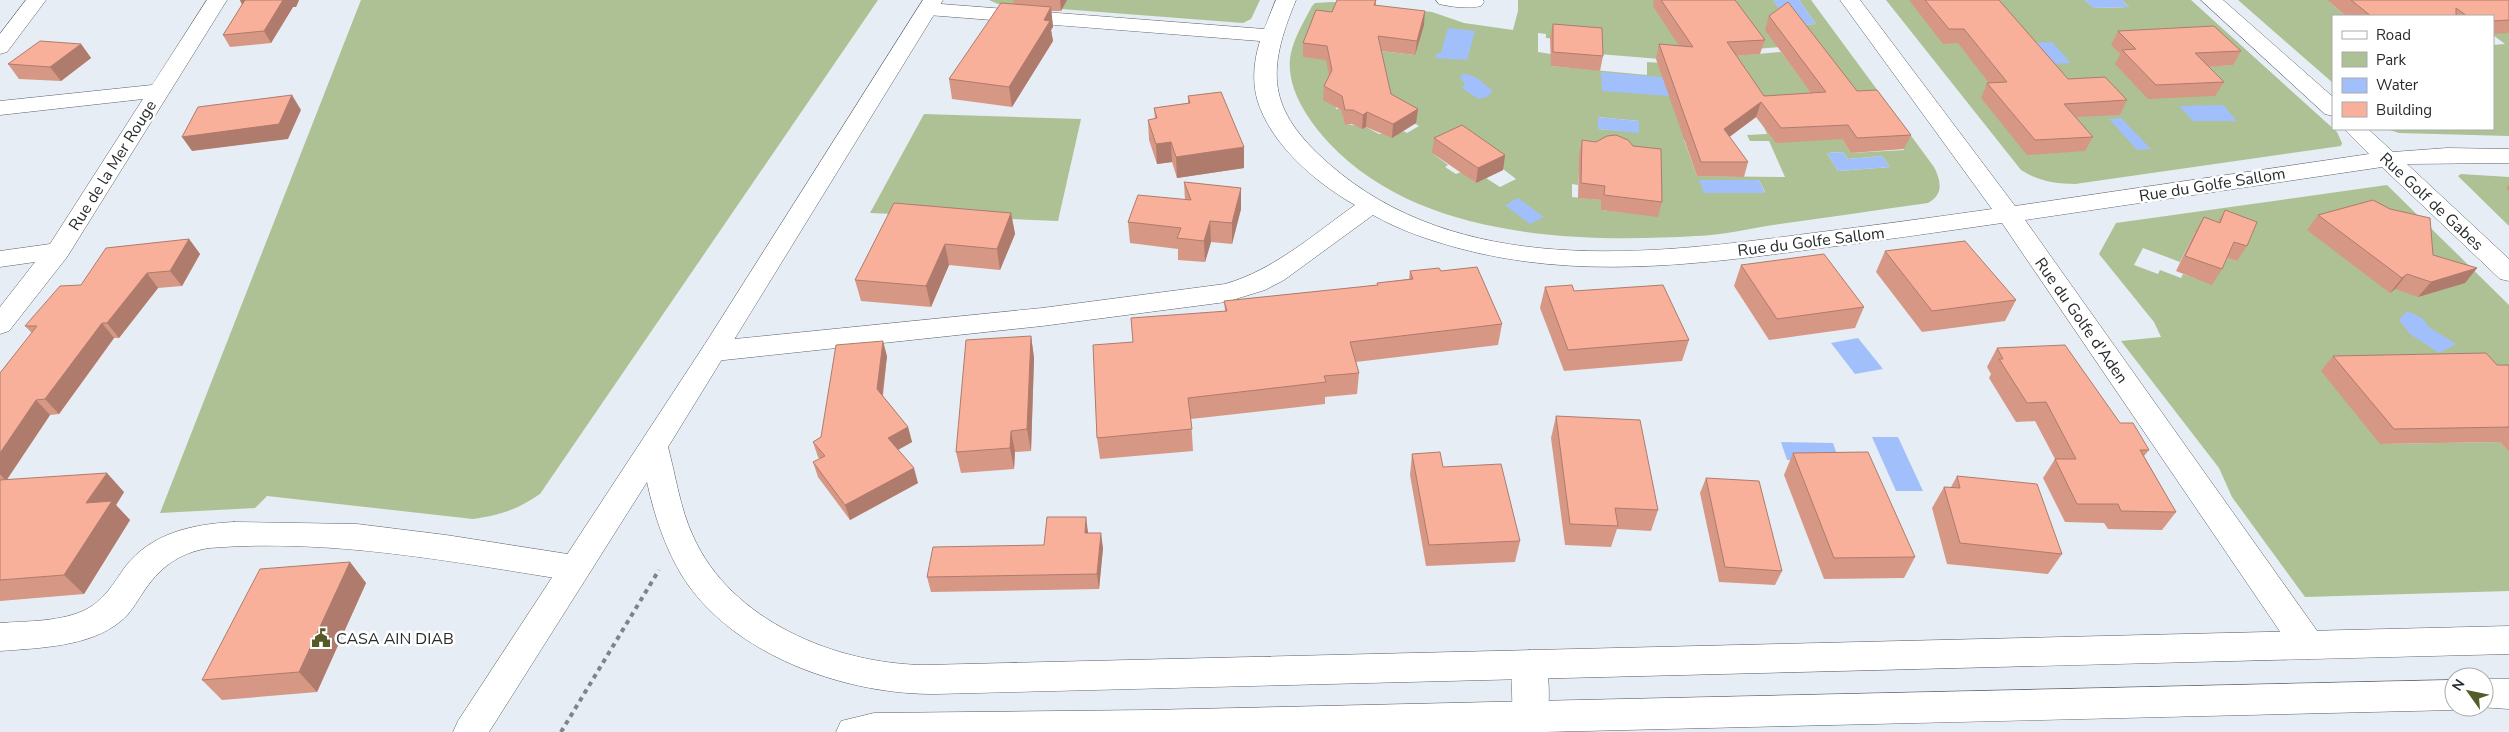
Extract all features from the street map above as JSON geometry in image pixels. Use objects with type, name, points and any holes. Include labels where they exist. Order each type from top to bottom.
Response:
[{"type":"street","points":[[0,48],[36,0]]},
{"type":"street","name":"Rue de la Mer Rouge","points":[[0,325],[58,251],[217,0]]},
{"type":"street","name":"Rue du Golfe Sallom","points":[[1286,0],[1269,36],[1264,82],[1278,120],[1312,162],[1370,206],[1426,228],[1488,248],[1543,257],[1585,259],[1656,257],[1760,248],[2174,191],[2337,165],[2429,156],[2509,156]]},
{"type":"street","points":[[1446,0],[1474,2]]},
{"type":"street","name":"Rue du Golfe d'Aden","points":[[1850,0],[2008,214],[2308,645]]},
{"type":"street","points":[[2211,0],[2332,108]]},
{"type":"street","points":[[470,732],[653,445],[716,350],[931,5],[1269,36]]},
{"type":"street","points":[[0,108],[159,91]]},
{"type":"street","name":"Rue Golf de Gabes","points":[[2356,130],[2509,273]]},
{"type":"street","points":[[716,350],[1032,318],[1226,293],[1249,287],[1274,274],[1370,206]]},
{"type":"street","points":[[0,259],[58,251]]},
{"type":"street","points":[[653,445],[678,538],[696,569],[714,591],[736,612],[788,645],[831,664],[891,678],[982,678],[2509,640]]},
{"type":"street","points":[[0,636],[50,633],[81,626],[103,616],[119,603],[132,579],[150,560],[173,546],[195,538],[238,535],[370,538],[574,568]]},
{"type":"street","points":[[1530,664],[1530,724]]},
{"type":"street","points":[[2494,694],[2509,694]]},
{"type":"street","points":[[853,732],[874,729],[970,727],[1210,728],[1530,724],[2444,695]]},
{"type":"path","points":[[561,732],[660,568]]},
{"type":"green space","points":[[361,0],[878,0],[540,494],[508,511],[473,519],[267,496],[255,508],[160,513]]},
{"type":"green space","points":[[989,0],[1260,0],[1251,19],[1243,23],[998,4]]},
{"type":"green space","points":[[1518,0],[1773,0],[1791,25],[1816,24],[1799,0],[1811,0],[1934,167],[1940,187],[1937,196],[1928,203],[1706,235],[1600,238],[1550,235],[1500,228],[1452,216],[1407,199],[1365,175],[1329,143],[1298,100],[1290,75],[1292,49],[1301,27],[1315,3],[1332,2],[1432,12],[1464,23],[1513,30],[1518,11]],"holes":[[[1315,24],[1415,55],[1372,50]],[[1538,33],[1546,34],[1546,38],[1598,42],[1599,54],[1684,61],[1681,55],[1805,45],[1804,83],[1781,52],[1723,57],[1693,65],[1647,62],[1647,75],[1551,66],[1551,54],[1538,52]],[[1334,98],[1405,117],[1419,126],[1407,133],[1403,131],[1379,134],[1366,127],[1345,124],[1341,109],[1336,109]],[[1871,104],[1904,150],[1851,153],[1842,139]],[[1758,113],[1767,134],[1747,135],[1750,141],[1769,141],[1785,177],[1697,176],[1684,140]],[[1598,117],[1639,121],[1639,132],[1598,129]],[[1843,152],[1848,159],[1882,156],[1890,167],[1838,171],[1827,153]],[[1432,153],[1494,162],[1516,179],[1500,187],[1486,178],[1476,183],[1461,172],[1456,174],[1445,167],[1448,165]],[[1580,155],[1658,216],[1601,210],[1601,200],[1572,197],[1572,184],[1578,185]],[[1699,180],[1759,180],[1764,193]]]},
{"type":"green space","points":[[1886,0],[2085,0],[2094,8],[2129,7],[2122,0],[2191,0],[2332,127],[2332,130],[2337,132],[2342,143],[2341,146],[2075,184],[2047,181],[2021,170]],"holes":[[[2112,45],[2232,65],[2186,68],[2128,63]]]},
{"type":"green space","points":[[2238,0],[2373,0],[2329,2],[2345,15],[2332,15],[2332,82]]},
{"type":"green space","points":[[2494,22],[2509,24],[2509,136],[2399,133],[2390,130],[2494,130],[2494,45],[2505,44],[2494,36]]},
{"type":"green space","points":[[924,114],[1081,119],[1058,221],[870,213]]},
{"type":"green space","points":[[2461,174],[2509,177],[2509,226],[2458,176]]},
{"type":"green space","points":[[2387,185],[2509,305],[2509,379],[2381,444],[2500,442],[2509,452],[2509,591],[2305,597],[2232,497],[2219,468],[2121,341],[2161,337],[2154,322],[2099,254],[2116,223]],"holes":[[[2195,232],[2237,261],[2224,257],[2212,284],[2183,274],[2181,278],[2160,270],[2158,274],[2134,265],[2143,248],[2180,262]]]},
{"type":"water","points":[[1773,0],[1799,0],[1816,24],[1790,25]]},
{"type":"water","points":[[2085,0],[2122,0],[2129,7],[2093,8]]},
{"type":"water","points":[[1448,28],[1475,31],[1467,60],[1435,58],[1437,53],[1441,53]]},
{"type":"water","points":[[2052,42],[2071,63],[2047,64],[2028,43]]},
{"type":"water","points":[[1601,72],[1682,79],[1684,97],[1602,91]]},
{"type":"water","points":[[1462,74],[1475,77],[1493,91],[1487,97],[1478,99],[1462,88],[1465,83],[1460,79]]},
{"type":"water","points":[[2223,105],[2237,121],[2193,121],[2179,106]]},
{"type":"water","points":[[1598,117],[1639,121],[1639,133],[1598,129]]},
{"type":"water","points":[[2121,118],[2151,149],[2137,150],[2109,119]]},
{"type":"water","points":[[1843,152],[1848,159],[1882,156],[1890,167],[1838,171],[1827,153]]},
{"type":"water","points":[[1699,180],[1759,180],[1765,193],[1704,193]]},
{"type":"water","points":[[1518,198],[1544,217],[1530,224],[1505,205]]},
{"type":"water","points":[[2407,311],[2422,318],[2429,327],[2456,344],[2439,353],[2410,334],[2399,320]]},
{"type":"water","points":[[1858,338],[1883,369],[1855,374],[1831,343]]},
{"type":"water","points":[[1872,437],[1898,437],[1923,491],[1896,491]]},
{"type":"water","points":[[1781,442],[1833,443],[1839,460],[1787,460]]},
{"type":"building","points":[[245,0],[283,0],[264,31],[223,35]]},
{"type":"building","points":[[1337,0],[1376,0],[1374,5],[1425,11],[1417,41],[1378,36],[1391,94],[1418,109],[1393,124],[1367,112],[1363,115],[1353,110],[1345,110],[1342,96],[1324,86],[1332,70],[1327,46],[1303,43],[1316,10],[1332,12]]},
{"type":"building","points":[[1661,0],[1735,0],[1765,40],[1727,42],[1764,96],[1826,92],[1769,16],[1788,2],[1857,91],[1877,90],[1911,135],[1857,138],[1848,125],[1781,128],[1761,102],[1724,129],[1748,162],[1701,162],[1659,44],[1693,47]]},
{"type":"building","points":[[1925,0],[1999,0],[2068,79],[2105,77],[2127,100],[2064,104],[2093,137],[2035,140],[1987,83],[2007,82],[1964,29],[1949,29]]},
{"type":"building","points":[[2351,0],[2509,0],[2509,20],[2494,21],[2494,15],[2466,15],[2456,8],[2456,15],[2370,15]]},
{"type":"building","points":[[1001,3],[1051,7],[1044,20],[1050,21],[1009,87],[949,79]]},
{"type":"building","points":[[1553,24],[1602,28],[1603,56],[1553,52]]},
{"type":"building","points":[[2214,26],[2241,51],[2195,53],[2224,82],[2156,85],[2122,50],[2136,49],[2118,31]]},
{"type":"building","points":[[40,41],[81,44],[50,67],[8,64]]},
{"type":"building","points":[[1221,92],[1244,147],[1176,157],[1171,142],[1156,144],[1148,120],[1157,118],[1154,108],[1190,103],[1188,96]]},
{"type":"building","points":[[292,95],[279,124],[182,137],[198,107]]},
{"type":"building","points":[[1462,125],[1505,155],[1478,168],[1434,138]]},
{"type":"building","points":[[1616,135],[1628,140],[1633,146],[1661,149],[1662,202],[1604,195],[1605,186],[1581,183],[1582,140],[1596,142],[1607,136]]},
{"type":"building","points":[[1184,182],[1241,188],[1232,223],[1210,221],[1204,241],[1177,238],[1181,228],[1128,222],[1138,195],[1191,200]]},
{"type":"building","points":[[2373,200],[2390,209],[2430,218],[2433,255],[2477,268],[2431,282],[2407,274],[2402,278],[2318,215]]},
{"type":"building","points":[[894,203],[1011,213],[997,249],[945,244],[926,286],[855,280]]},
{"type":"building","points":[[2225,210],[2257,222],[2247,246],[2234,242],[2222,269],[2185,256],[2204,217],[2220,223]]},
{"type":"building","points":[[189,239],[170,271],[147,273],[107,323],[102,323],[45,399],[36,400],[0,453],[0,373],[37,326],[25,326],[60,286],[81,285],[106,248]]},
{"type":"building","points":[[1965,241],[2016,300],[1932,311],[1885,251]]},
{"type":"building","points":[[1824,254],[1864,307],[1777,319],[1741,265]]},
{"type":"building","points":[[1477,267],[1502,324],[1350,342],[1359,373],[1324,376],[1326,382],[1188,398],[1192,429],[1097,438],[1093,345],[1133,342],[1131,318],[1227,311],[1224,301],[1378,285],[1377,283],[1413,279],[1410,271],[1439,268],[1441,271]]},
{"type":"building","points":[[1572,285],[1574,291],[1663,285],[1689,340],[1568,350],[1545,287]]},
{"type":"building","points":[[1031,336],[1027,429],[1011,431],[1010,448],[956,452],[966,340]]},
{"type":"building","points":[[883,341],[877,389],[908,427],[888,438],[914,468],[845,505],[813,462],[825,456],[813,442],[821,437],[836,345]]},
{"type":"building","points":[[2065,345],[2120,423],[2133,423],[2149,450],[2140,450],[2176,512],[2121,511],[2118,504],[2077,504],[2055,459],[2076,459],[2046,402],[2027,403],[1999,359],[2003,359],[1997,348]]},
{"type":"building","points":[[2486,353],[2497,365],[2509,365],[2509,427],[2394,429],[2333,356]]},
{"type":"building","points":[[1556,416],[1640,420],[1658,510],[1615,508],[1618,526],[1570,524]]},
{"type":"building","points":[[1440,452],[1443,467],[1501,464],[1520,541],[1429,545],[1412,454]]},
{"type":"building","points":[[1868,452],[1915,557],[1834,558],[1793,453]]},
{"type":"building","points":[[107,473],[86,503],[112,501],[64,575],[0,580],[0,480]]},
{"type":"building","points":[[1957,476],[2037,484],[2062,554],[1960,543],[1944,487],[1960,488]]},
{"type":"building","points":[[1706,478],[1759,481],[1782,571],[1725,567]]},
{"type":"building","points":[[1047,517],[1086,517],[1085,533],[1101,533],[1097,574],[927,577],[933,547],[1044,545]]},
{"type":"building","points":[[350,562],[299,672],[202,680],[260,569]]},
{"type":"place","name":"CASA AIN DIAB","points":[[321,638]]}]
